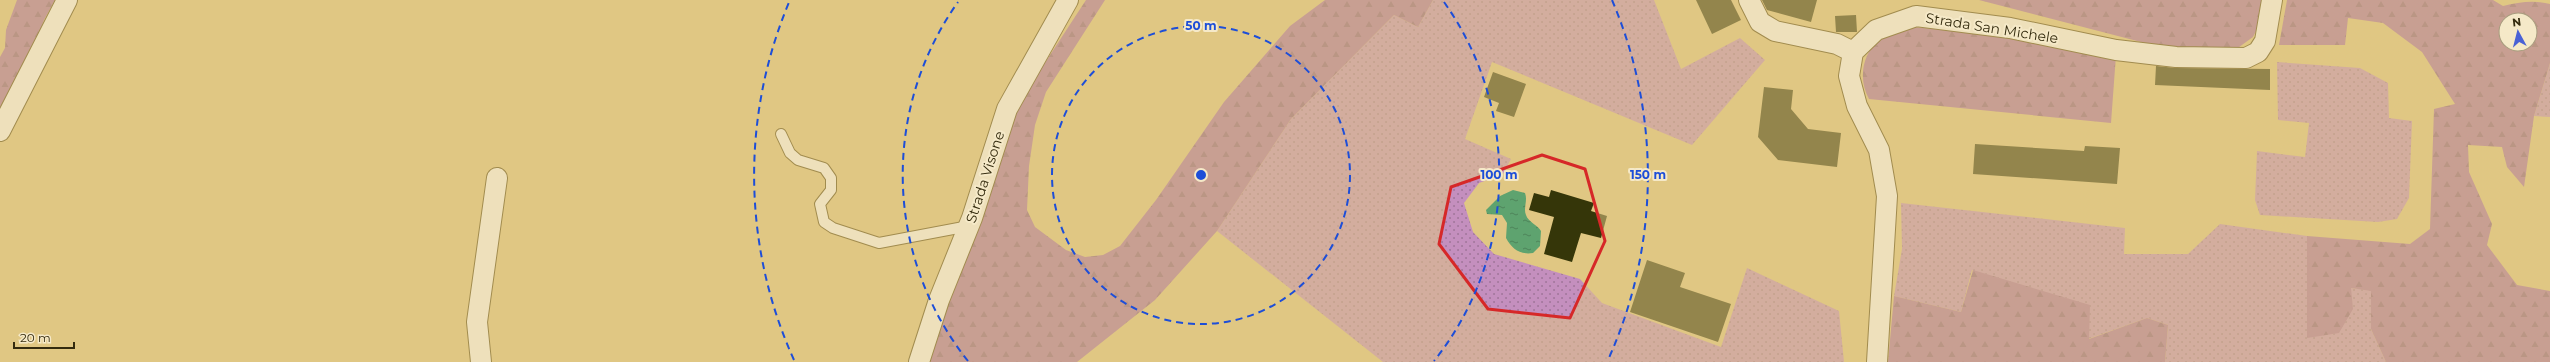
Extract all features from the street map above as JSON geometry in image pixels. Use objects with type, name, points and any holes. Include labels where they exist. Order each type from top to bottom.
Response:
[{"type":"street","points":[[0,131],[67,0]]},
{"type":"street","name":"Strada Visone","points":[[919,362],[939,300],[969,226],[1007,109],[1068,0]]},
{"type":"street","points":[[1749,0],[1760,22],[1775,31],[1837,44],[1853,52],[1849,76],[1857,106],[1879,150],[1886,196],[1877,362]]},
{"type":"street","name":"Strada San Michele","points":[[1853,52],[1876,30],[1916,16],[2010,28],[2116,50],[2176,57],[2246,58],[2258,52],[2265,41],[2272,0]]},
{"type":"street","points":[[481,362],[476,322],[497,178]]},
{"type":"lane","points":[[781,134],[790,153],[798,160],[824,168],[831,178],[831,190],[820,204],[824,222],[833,228],[879,243],[969,226]]},
{"type":"highlighted area","points":[[1542,155],[1585,169],[1605,241],[1570,318],[1488,309],[1439,244],[1451,187]]},
{"type":"shaded area","points":[[1433,0],[1654,0],[1681,69],[1740,38],[1765,60],[1692,145],[1492,62],[1465,139],[1511,159],[1503,174],[1479,183],[1464,203],[1473,232],[1494,254],[1580,279],[1602,303],[1721,347],[1747,268],[1839,311],[1844,362],[1383,362],[1217,231],[1291,119],[1394,15],[1418,27]]},
{"type":"shaded area","points":[[2277,62],[2360,68],[2388,83],[2389,118],[2412,121],[2409,198],[2397,219],[2378,222],[2260,215],[2255,200],[2257,151],[2305,157],[2309,123],[2278,120]]},
{"type":"shaded area","points":[[2550,63],[2550,117],[2534,116]]},
{"type":"shaded area","points":[[1901,203],[2125,228],[2124,254],[2188,254],[2220,224],[2307,236],[2307,338],[2351,288],[2371,290],[2371,329],[2386,362],[2165,362],[2168,325],[2147,318],[2088,339],[1972,270],[1961,312],[1894,296],[1902,249]]},
{"type":"green space","points":[[17,0],[55,0],[44,20],[25,74],[0,110],[0,57],[5,48],[6,30]]},
{"type":"green space","points":[[1086,0],[1105,0],[1046,92],[1035,125],[1029,166],[1027,210],[1035,227],[1066,250],[1085,257],[1103,255],[1120,246],[1156,200],[1224,102],[1290,26],[1325,0],[1433,0],[1418,27],[1394,15],[1291,119],[1217,231],[1155,300],[1077,362],[928,362],[1016,107]]},
{"type":"green space","points":[[1979,0],[2265,0],[2260,23],[2253,37],[2235,50],[2168,49]]},
{"type":"green space","points":[[2287,0],[2493,0],[2503,6],[2527,2],[2550,4],[2550,63],[2534,116],[2524,187],[2507,167],[2502,147],[2468,145],[2469,172],[2492,224],[2487,245],[2517,285],[2550,291],[2550,362],[2386,362],[2371,329],[2371,291],[2351,288],[2353,309],[2339,333],[2307,338],[2307,236],[2410,244],[2430,229],[2434,109],[2455,104],[2422,52],[2383,23],[2348,18],[2345,45],[2279,45]]},
{"type":"green space","points":[[1914,27],[2009,37],[2116,55],[2111,123],[1869,99],[1863,76],[1865,60],[1869,52],[1882,38]]},
{"type":"green space","points":[[1973,270],[2090,305],[2089,339],[2147,318],[2168,325],[2165,362],[1888,362],[1894,296],[1961,312]]},
{"type":"water","points":[[1513,190],[1525,193],[1526,215],[1529,220],[1541,231],[1540,246],[1533,253],[1520,252],[1511,245],[1506,238],[1507,223],[1502,215],[1487,214],[1486,210],[1500,196]]},
{"type":"building","points":[[1696,0],[1731,0],[1741,20],[1712,34]]},
{"type":"building","points":[[1762,0],[1817,0],[1811,22],[1767,10]]},
{"type":"building","points":[[1856,15],[1857,32],[1836,32],[1835,16]]},
{"type":"building","points":[[2156,66],[2176,68],[2270,69],[2270,90],[2155,85]]},
{"type":"building","points":[[1493,72],[1526,84],[1514,117],[1496,111],[1499,103],[1484,97]]},
{"type":"building","points":[[1764,87],[1793,90],[1791,109],[1808,129],[1841,133],[1837,167],[1778,160],[1758,137]]},
{"type":"building","points":[[1975,144],[2084,151],[2085,146],[2120,148],[2117,184],[1973,174]]},
{"type":"building","points":[[1551,190],[1594,203],[1591,211],[1607,216],[1601,238],[1581,233],[1572,262],[1544,254],[1554,217],[1529,210],[1534,193],[1549,197]]},
{"type":"building","points":[[1647,260],[1685,273],[1680,287],[1731,304],[1718,342],[1630,312]]}]
